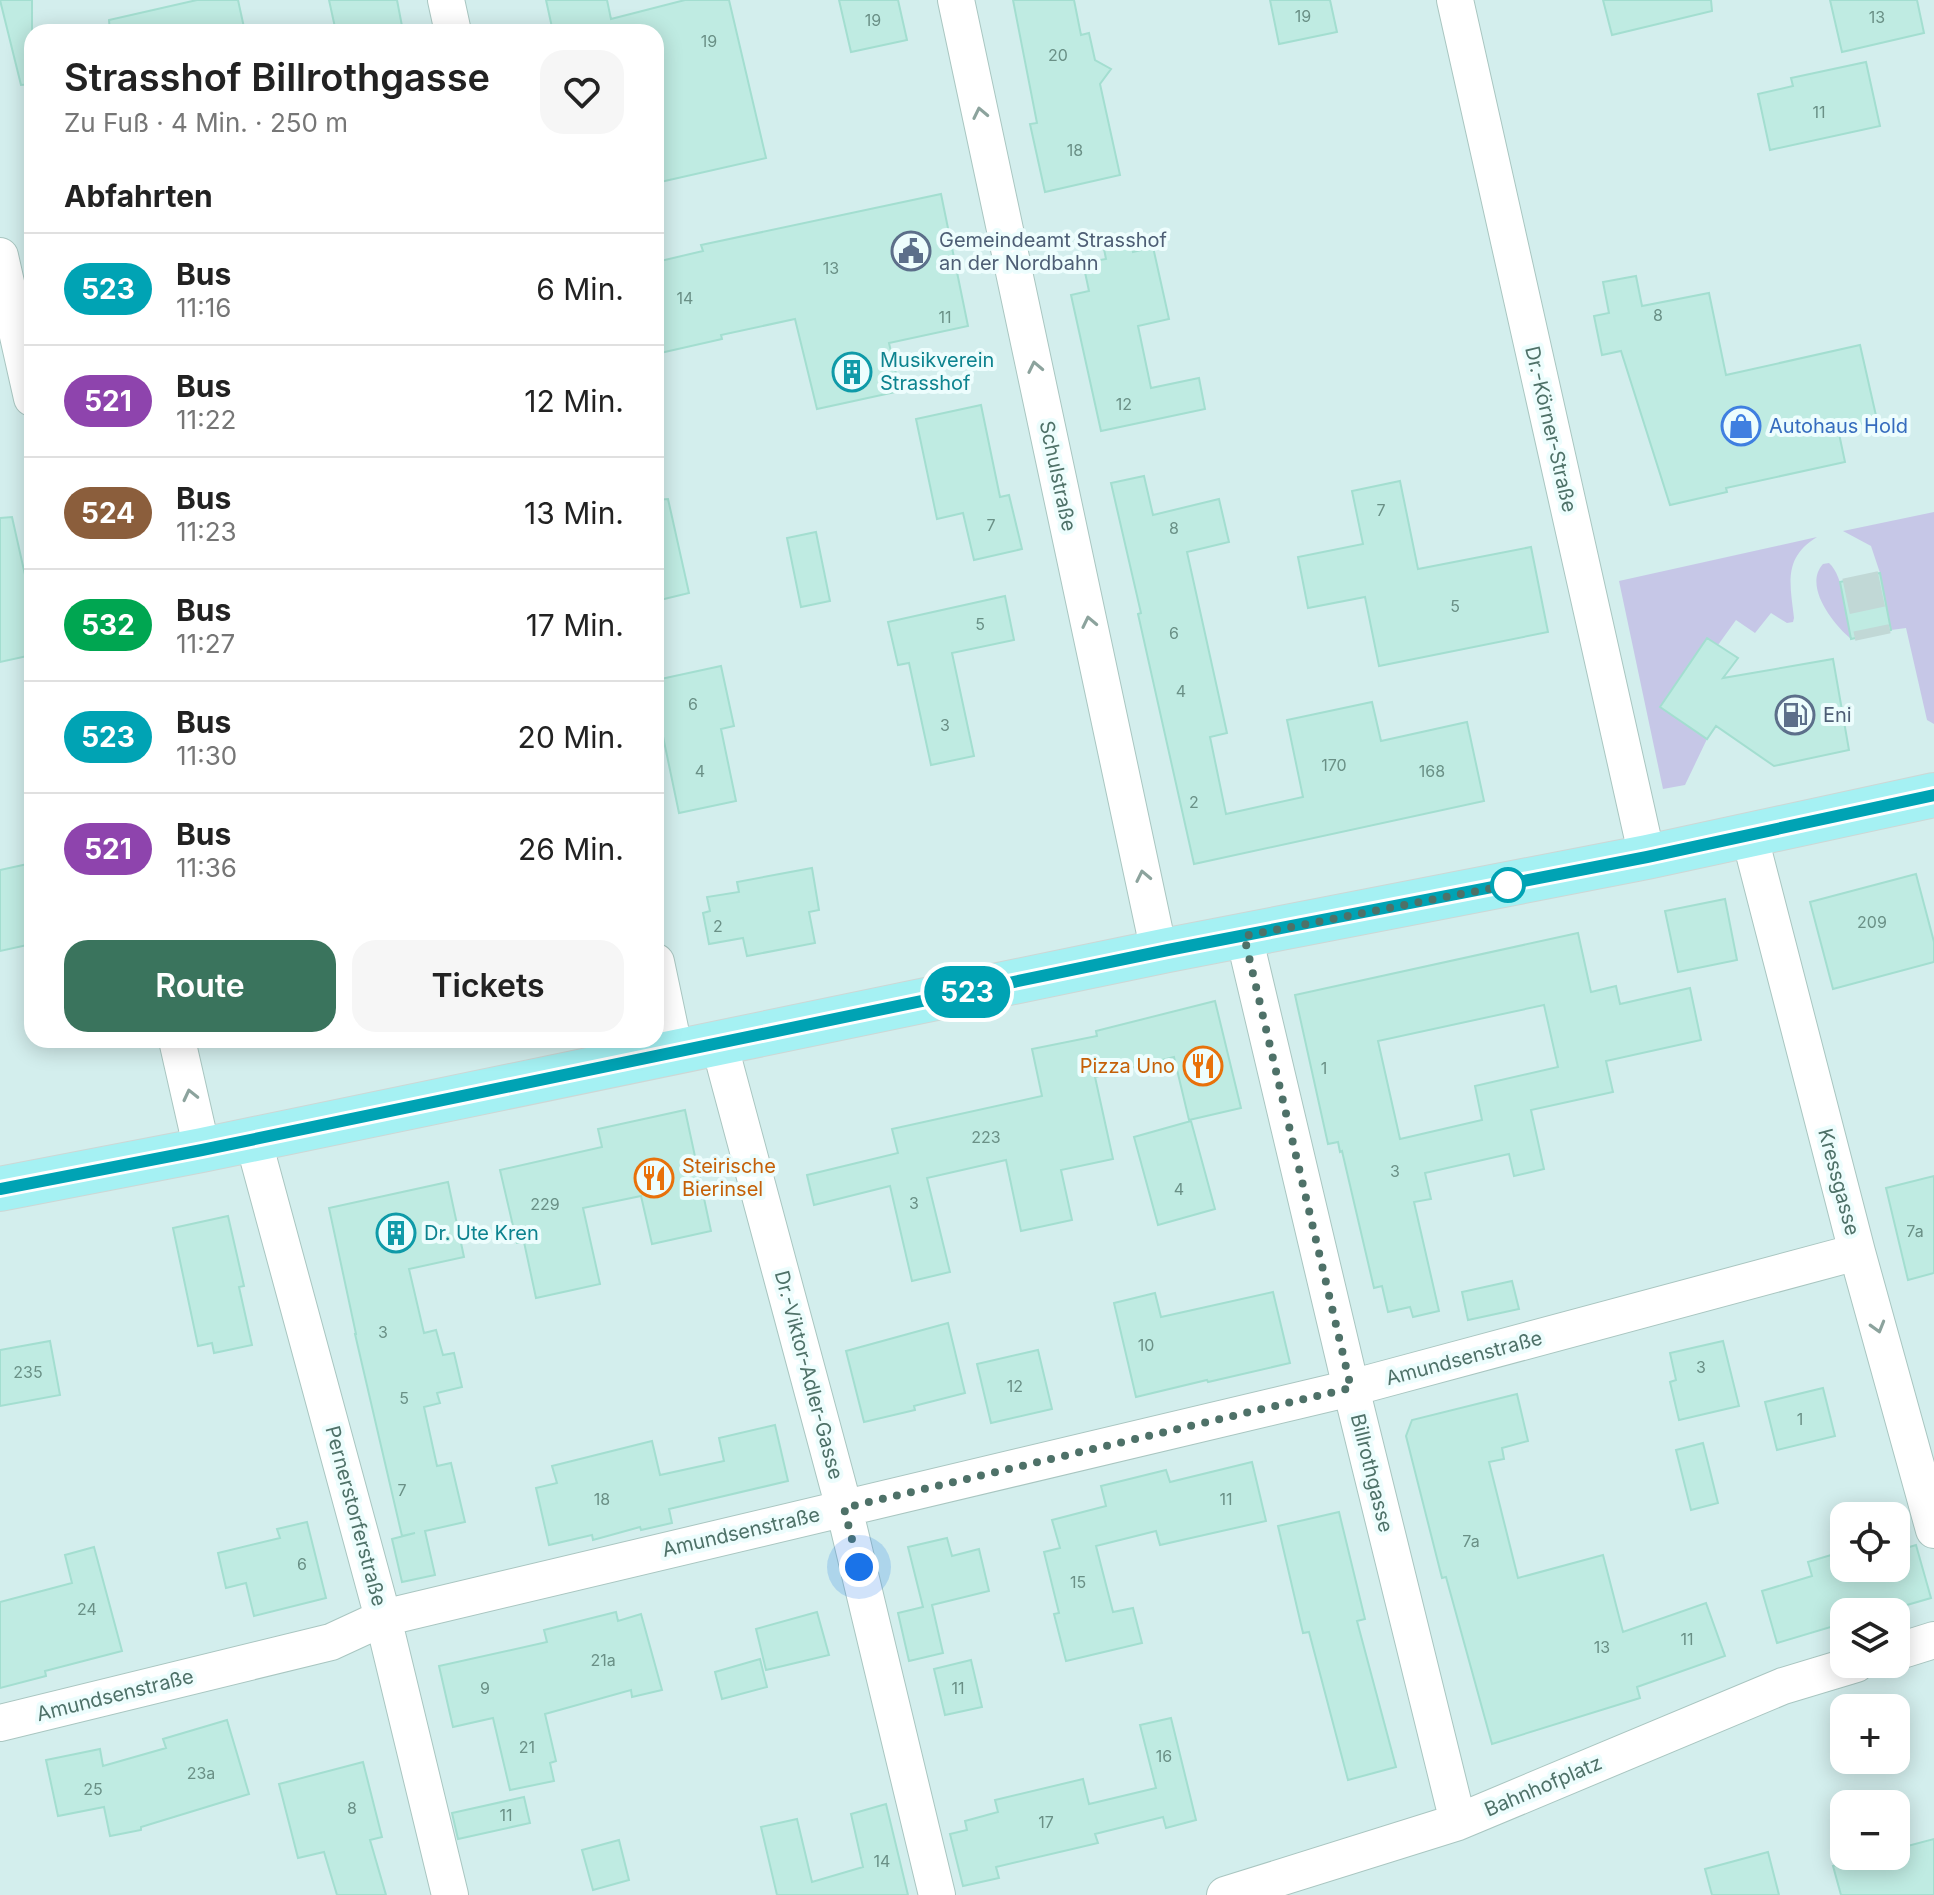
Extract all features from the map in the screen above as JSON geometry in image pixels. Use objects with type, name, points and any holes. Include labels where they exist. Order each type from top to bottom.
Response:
[{"type":"main road","points":[[0,1189],[1159,952],[1647,857],[1934,795]]},
{"type":"street","points":[[446,0],[451,24]]},
{"type":"street","name":"Schulstraße","points":[[956,0],[1159,952]]},
{"type":"street","name":"Dr.-Körner-Straße","points":[[1455,0],[1647,857]]},
{"type":"street","points":[[0,256],[24,362]]},
{"type":"street","name":"Kressgasse","points":[[1749,834],[1857,1252],[1934,1530]]},
{"type":"street","name":"Billrothgasse","points":[[1244,936],[1458,1822]]},
{"type":"street","points":[[664,1000],[675,1052]]},
{"type":"street","name":"Dr.-Viktor-Adler-Gasse","points":[[719,1043],[844,1508],[937,1895]]},
{"type":"street","points":[[179,1048],[202,1150]]},
{"type":"street","name":"Pernerstorferstraße","points":[[253,1139],[383,1618],[450,1895]]},
{"type":"street","name":"Amundsenstraße","points":[[0,1723],[331,1642],[383,1618],[1351,1388],[1857,1252]]},
{"type":"street","points":[[1910,1648],[1934,1640]]},
{"type":"street","name":"Bahnhofplatz","points":[[1225,1895],[1458,1822],[1783,1686],[1830,1672]]},
{"type":"shaded area","points":[[0,0],[1934,0],[1934,1895],[0,1895]]},
{"type":"shaded area","points":[[1934,512],[1934,724],[1927,720],[1906,628],[1891,630],[1880,573],[1871,546],[1843,531]]},
{"type":"shaded area","points":[[1817,537],[1798,554],[1791,572],[1793,622],[1787,623],[1771,613],[1755,633],[1736,620],[1718,645],[1707,638],[1660,706],[1707,739],[1685,785],[1663,789],[1619,581]]},
{"type":"shaded area","points":[[1829,563],[1841,587],[1851,639],[1836,624],[1818,593],[1818,573],[1823,564]]},
{"type":"building","points":[[0,0],[32,0],[32,24],[24,24],[24,85],[21,85]]},
{"type":"building","points":[[197,0],[238,0],[243,24],[109,24],[109,20]]},
{"type":"building","points":[[329,0],[397,0],[402,24],[334,24]]},
{"type":"building","points":[[546,0],[607,0],[611,19],[685,0],[729,0],[766,158],[664,181],[664,24],[551,24]]},
{"type":"building","points":[[839,0],[898,0],[907,40],[851,52]]},
{"type":"building","points":[[1013,0],[1074,0],[1081,35],[1089,33],[1095,60],[1111,69],[1100,84],[1120,175],[1045,192],[1030,124],[1037,123]]},
{"type":"building","points":[[1270,0],[1330,0],[1337,32],[1279,44]]},
{"type":"building","points":[[1603,0],[1711,0],[1712,11],[1612,35]]},
{"type":"building","points":[[1830,0],[1917,0],[1924,33],[1842,52]]},
{"type":"building","points":[[1866,62],[1880,126],[1770,150],[1758,94],[1793,86],[1791,78]]},
{"type":"building","points":[[941,194],[968,326],[889,343],[900,391],[817,409],[795,319],[721,335],[722,339],[664,352],[664,260],[703,251],[701,245]]},
{"type":"building","points":[[1130,238],[1133,252],[1153,247],[1169,319],[1138,326],[1151,388],[1199,378],[1205,409],[1101,431],[1071,295],[1089,291],[1083,263],[1106,259],[1103,244]]},
{"type":"building","name":"Autohaus Hold","points":[[1636,276],[1642,306],[1709,293],[1726,375],[1860,345],[1877,420],[1838,429],[1845,462],[1726,488],[1727,492],[1670,505],[1621,351],[1602,355],[1594,316],[1609,313],[1603,282]]},
{"type":"building","points":[[981,405],[1000,497],[1009,495],[1022,549],[974,560],[963,513],[937,519],[916,419]]},
{"type":"building","points":[[1144,476],[1153,515],[1219,499],[1229,542],[1187,552],[1227,733],[1210,737],[1226,814],[1303,797],[1287,720],[1372,702],[1381,741],[1467,722],[1484,801],[1194,864],[1111,483]]},
{"type":"building","points":[[1400,481],[1418,569],[1531,547],[1548,632],[1379,666],[1365,597],[1308,608],[1298,557],[1363,544],[1352,491]]},
{"type":"building","points":[[664,499],[668,499],[689,593],[664,599]]},
{"type":"building","points":[[12,517],[24,570],[24,657],[0,662],[0,518]]},
{"type":"building","points":[[816,532],[830,601],[801,607],[787,538]]},
{"type":"building","points":[[1880,573],[1891,630],[1851,639],[1840,582]]},
{"type":"building","points":[[1005,596],[1014,640],[952,653],[974,756],[931,765],[909,663],[898,665],[888,622]]},
{"type":"building","points":[[1707,638],[1738,658],[1723,678],[1833,659],[1849,750],[1774,766],[1716,726],[1707,739],[1660,707]]},
{"type":"building","points":[[721,666],[734,726],[721,729],[736,801],[679,813],[664,741],[664,678]]},
{"type":"building","points":[[24,865],[24,946],[0,951],[0,870]]},
{"type":"building","points":[[812,868],[819,910],[809,912],[815,943],[747,956],[743,938],[709,944],[703,913],[710,911],[707,897],[739,892],[737,882]]},
{"type":"building","points":[[1916,874],[1934,942],[1934,962],[1833,989],[1810,902]]},
{"type":"building","points":[[1725,899],[1737,960],[1678,972],[1665,911]]},
{"type":"building","points":[[1578,933],[1591,992],[1616,986],[1620,1004],[1690,988],[1701,1040],[1606,1061],[1613,1092],[1531,1110],[1544,1169],[1514,1176],[1509,1154],[1425,1173],[1431,1199],[1414,1202],[1439,1311],[1413,1317],[1410,1307],[1388,1312],[1382,1286],[1374,1288],[1342,1151],[1338,1142],[1328,1144],[1295,995]],"holes":[[[1544,1005],[1558,1067],[1475,1086],[1482,1120],[1400,1139],[1378,1041]]]},
{"type":"building","points":[[1215,1001],[1241,1108],[1189,1120],[1174,1057],[1095,1077],[1113,1159],[1061,1170],[1072,1220],[1021,1231],[1006,1160],[927,1178],[950,1272],[912,1281],[890,1186],[814,1205],[807,1175],[898,1153],[892,1129],[1042,1096],[1032,1049],[1097,1036],[1096,1031]]},
{"type":"building","points":[[685,1110],[711,1231],[652,1244],[641,1196],[583,1208],[600,1284],[536,1298],[524,1242],[517,1243],[500,1170],[602,1147],[598,1129]]},
{"type":"building","points":[[1191,1121],[1215,1209],[1158,1225],[1134,1137]]},
{"type":"building","points":[[1934,1176],[1934,1273],[1908,1280],[1886,1188]]},
{"type":"building","points":[[448,1182],[464,1257],[409,1269],[424,1333],[436,1330],[443,1355],[454,1353],[462,1387],[437,1393],[440,1403],[424,1407],[437,1466],[451,1463],[465,1522],[425,1531],[435,1575],[402,1582],[392,1539],[415,1533],[402,1536],[329,1208]]},
{"type":"building","points":[[228,1216],[244,1286],[239,1287],[252,1345],[214,1353],[212,1343],[198,1346],[173,1228]]},
{"type":"building","points":[[1512,1281],[1519,1309],[1468,1320],[1462,1292]]},
{"type":"building","points":[[1273,1292],[1290,1363],[1136,1397],[1114,1303],[1155,1293],[1161,1317]]},
{"type":"building","points":[[948,1323],[965,1393],[914,1406],[915,1410],[864,1422],[846,1351]]},
{"type":"building","points":[[50,1341],[60,1395],[0,1406],[0,1350]]},
{"type":"building","points":[[1723,1341],[1739,1406],[1679,1420],[1670,1382],[1676,1380],[1670,1353]]},
{"type":"building","points":[[1038,1350],[1052,1409],[991,1423],[977,1364]]},
{"type":"building","points":[[1823,1388],[1835,1436],[1777,1450],[1765,1402]]},
{"type":"building","points":[[1517,1394],[1528,1441],[1502,1448],[1504,1459],[1489,1462],[1518,1578],[1603,1555],[1623,1632],[1706,1603],[1725,1656],[1637,1687],[1640,1698],[1492,1744],[1446,1577],[1442,1578],[1406,1436],[1412,1420]]},
{"type":"building","points":[[775,1425],[788,1481],[669,1509],[672,1523],[641,1530],[640,1527],[593,1540],[592,1535],[549,1545],[536,1488],[557,1483],[552,1466],[652,1441],[660,1475],[724,1461],[719,1438]]},
{"type":"building","points":[[1703,1443],[1718,1503],[1691,1510],[1676,1450]]},
{"type":"building","points":[[1252,1462],[1266,1521],[1160,1545],[1156,1531],[1096,1546],[1113,1612],[1133,1608],[1142,1643],[1066,1661],[1054,1614],[1059,1613],[1044,1552],[1060,1548],[1052,1520],[1106,1506],[1101,1486],[1166,1470],[1170,1482]]},
{"type":"building","points":[[1339,1512],[1365,1619],[1357,1621],[1396,1767],[1348,1780],[1309,1632],[1303,1633],[1278,1526]]},
{"type":"building","points":[[307,1522],[326,1598],[254,1616],[246,1583],[226,1588],[218,1553],[280,1538],[277,1529]]},
{"type":"building","points":[[947,1538],[952,1556],[979,1549],[989,1591],[932,1605],[943,1653],[909,1661],[898,1613],[923,1607],[908,1547]]},
{"type":"building","points":[[1916,1545],[1931,1598],[1910,1604],[1910,1598],[1830,1598],[1830,1627],[1777,1643],[1762,1591],[1812,1576],[1808,1562],[1830,1555],[1830,1582],[1910,1582],[1910,1547]]},
{"type":"building","points":[[94,1547],[122,1651],[45,1671],[46,1676],[0,1688],[0,1602],[72,1583],[65,1555]]},
{"type":"building","points":[[616,1612],[618,1621],[641,1614],[662,1690],[632,1697],[631,1690],[545,1714],[556,1761],[550,1763],[554,1781],[510,1790],[493,1718],[453,1727],[439,1666],[547,1642],[544,1630]]},
{"type":"building","points":[[817,1612],[829,1655],[766,1670],[756,1629]]},
{"type":"building","points":[[760,1659],[767,1687],[722,1699],[715,1672]]},
{"type":"building","points":[[971,1660],[982,1707],[945,1715],[934,1669]]},
{"type":"building","points":[[1171,1718],[1196,1820],[1166,1828],[1163,1817],[1095,1834],[1098,1843],[996,1867],[999,1878],[963,1886],[950,1834],[967,1830],[965,1821],[998,1812],[995,1800],[1083,1779],[1089,1804],[1156,1788],[1140,1725]]},
{"type":"building","points":[[227,1720],[249,1794],[141,1827],[141,1830],[110,1836],[104,1807],[58,1816],[46,1760],[100,1749],[103,1766],[166,1748],[163,1739]]},
{"type":"building","points":[[363,1762],[382,1837],[370,1840],[386,1895],[337,1895],[324,1852],[298,1858],[279,1784]]},
{"type":"building","points":[[524,1797],[530,1823],[458,1839],[452,1813]]},
{"type":"building","points":[[886,1804],[908,1895],[777,1895],[761,1827],[797,1819],[812,1882],[863,1867],[851,1814]]},
{"type":"building","points":[[1934,1839],[1934,1895],[1841,1895],[1834,1870],[1910,1870],[1910,1845]]},
{"type":"building","points":[[619,1840],[629,1880],[593,1890],[582,1850]]},
{"type":"building","points":[[1768,1852],[1779,1895],[1712,1895],[1705,1869]]},
{"type":"tunnel","points":[[1860,575],[1873,637]]},
{"type":"bus line","name":"523","points":[[0,1189],[1168,950],[1647,857],[1934,795]]},
{"type":"place","name":"Gemeindeamt Strasshof an der Nordbahn","points":[[911,251]]},
{"type":"place","name":"Musikverein Strasshof","points":[[852,372]]},
{"type":"place","name":"Autohaus Hold","points":[[1741,426]]},
{"type":"place","name":"Eni","points":[[1795,715]]},
{"type":"place","name":"Pizza Uno","points":[[1203,1066]]},
{"type":"place","name":"Steirische Bierinsel","points":[[654,1178]]},
{"type":"place","name":"Dr. Ute Kren","points":[[396,1233]]},
{"type":"route","points":[[859,1567],[844,1508],[1351,1388],[1244,936],[1508,885]]}]
